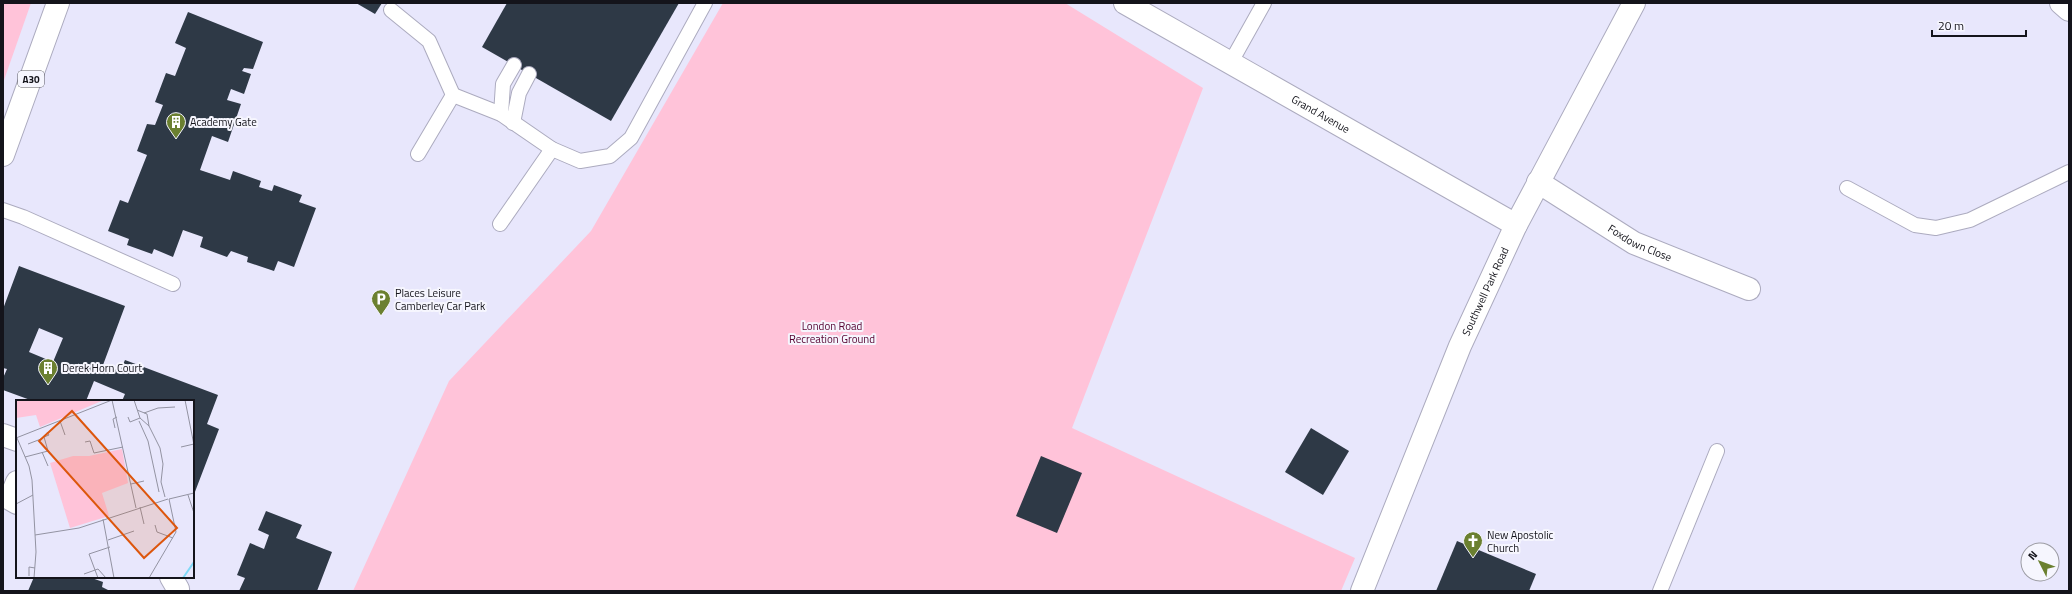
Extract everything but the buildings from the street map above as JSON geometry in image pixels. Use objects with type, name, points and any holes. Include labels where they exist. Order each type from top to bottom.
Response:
[{"type":"street","name":"A30","points":[[3,155],[58,3]]},
{"type":"street","name":"Grand Avenue","points":[[1125,3],[1516,225]]},
{"type":"street","name":"Southwell Park Road","points":[[1362,591],[1460,346],[1516,225],[1634,3]]},
{"type":"street","points":[[2061,3],[2069,10]]},
{"type":"street","name":"Foxdown Close","points":[[1538,182],[1634,243],[1749,290]]},
{"type":"street","points":[[3,435],[16,440]]},
{"type":"street","points":[[16,484],[10,498],[16,502]]},
{"type":"street","points":[[172,578],[178,589],[177,591]]},
{"type":"lane","points":[[391,10],[429,41],[453,95],[501,114],[552,149],[580,161],[610,156],[631,138],[705,3]]},
{"type":"lane","points":[[1231,62],[1264,3]]},
{"type":"lane","points":[[501,114],[503,84],[514,65]]},
{"type":"lane","points":[[513,123],[519,93],[529,74]]},
{"type":"lane","points":[[418,154],[453,95]]},
{"type":"lane","points":[[500,224],[552,149]]},
{"type":"lane","points":[[1847,188],[1915,225],[1936,228],[1970,220],[2069,172]]},
{"type":"lane","points":[[3,210],[23,217],[173,284]]},
{"type":"lane","points":[[1660,591],[1717,451]]},
{"type":"green space","points":[[3,3],[31,3],[3,83]]},
{"type":"green space","name":"London Road Recreation Ground","points":[[723,3],[1065,3],[1203,88],[1072,428],[1355,558],[1341,591],[353,591],[449,381],[591,231]]},
{"type":"place","name":"Academy Gate","points":[[176,139]]},
{"type":"place","name":"Places Leisure Camberley Car Park","points":[[381,316]]},
{"type":"place","name":"Derek Horn Court","points":[[48,385]]},
{"type":"place","name":"New Apostolic Church","points":[[1473,558]]}]
